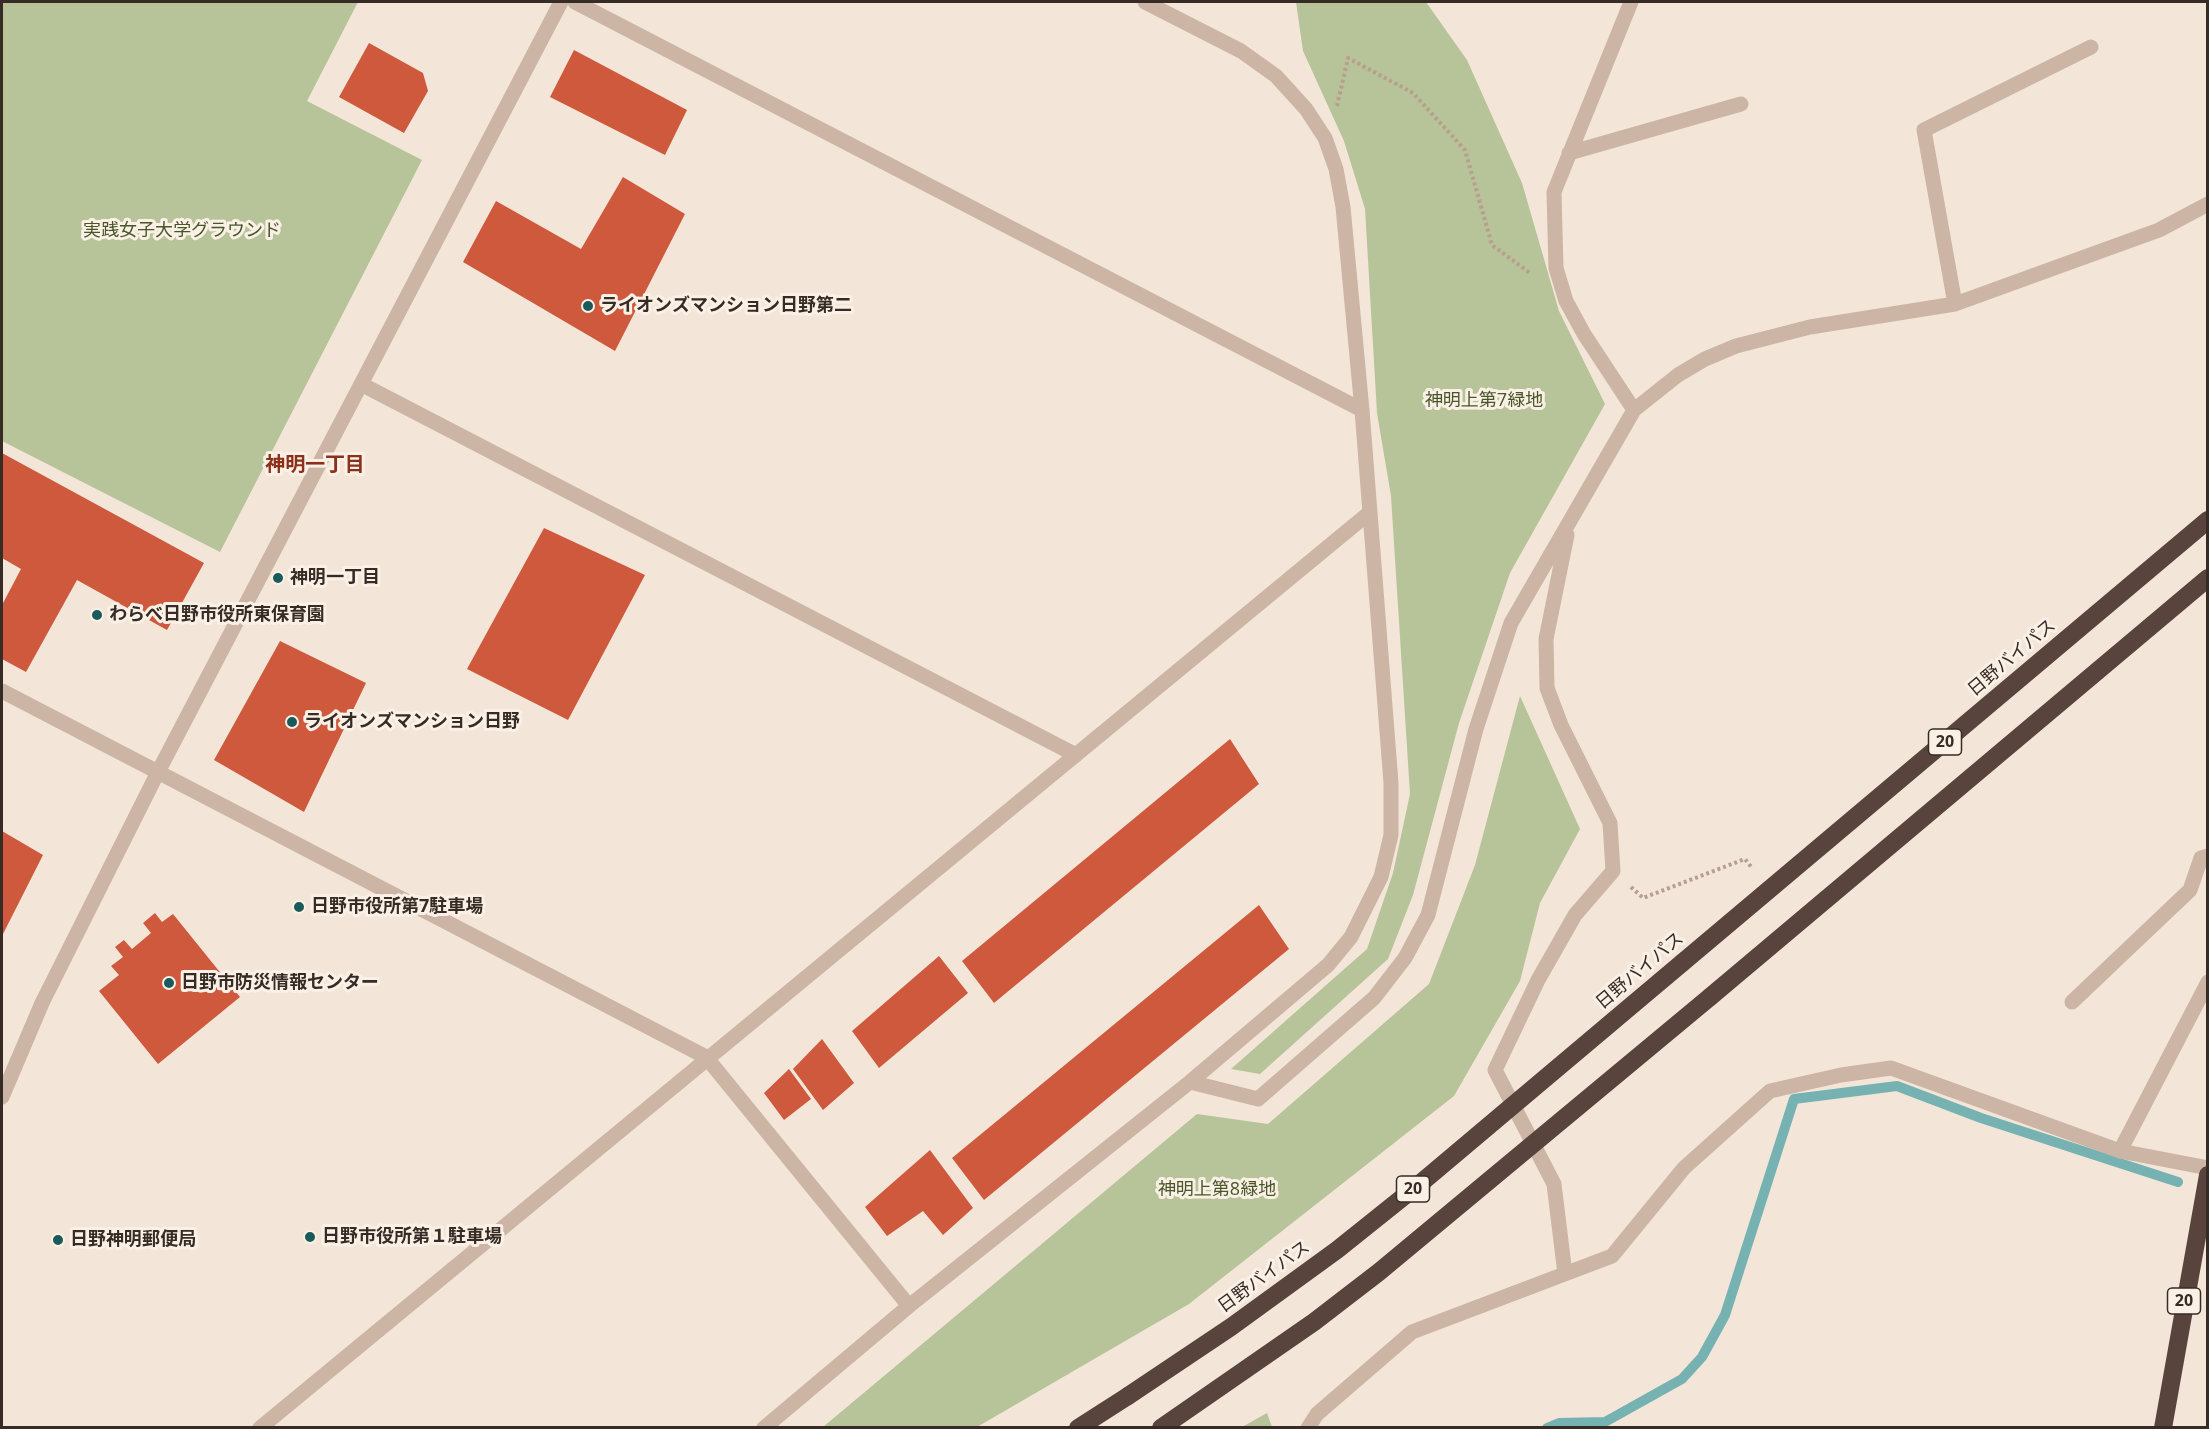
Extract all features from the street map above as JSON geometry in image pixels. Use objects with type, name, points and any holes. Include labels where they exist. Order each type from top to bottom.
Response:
[{"type":"highway","name":"日野バイパス","points":[[1078,1428],[1249,1315],[1422,1182],[2208,520]]},
{"type":"highway","name":"20","points":[[1161,1428],[1314,1322],[1379,1272],[2208,578]]},
{"type":"highway","name":"20","points":[[2163,1428],[2208,1175]]},
{"type":"street","points":[[2,1097],[42,1003],[158,772],[561,2]]},
{"type":"street","points":[[575,2],[1362,410]]},
{"type":"street","points":[[764,1428],[909,1306],[1190,1082],[1328,965],[1351,938],[1381,877],[1391,835],[1392,809],[1362,410],[1343,207],[1336,169],[1325,138],[1306,109],[1276,76],[1241,51],[1145,2]]},
{"type":"street","points":[[1631,2],[1554,192],[1556,268],[1566,301],[1584,334],[1634,410]]},
{"type":"street","points":[[1955,304],[1924,130],[2091,47]]},
{"type":"street","points":[[1569,153],[1741,104]]},
{"type":"street","points":[[1190,1082],[1258,1099],[1374,998],[1405,958],[1428,915],[1476,729],[1511,623],[1634,410],[1678,375],[1705,359],[1736,346],[1810,327],[1955,304],[2159,230],[2208,204]]},
{"type":"street","points":[[361,384],[1076,755]]},
{"type":"street","points":[[260,1428],[1368,513]]},
{"type":"street","points":[[1565,1274],[1554,1184],[1496,1070],[1538,980],[1575,915],[1613,871],[1610,823],[1561,725],[1547,688],[1546,639],[1568,526]]},
{"type":"street","points":[[2,692],[706,1058],[909,1306]]},
{"type":"street","points":[[2072,1002],[2190,890],[2201,858],[2208,856]]},
{"type":"street","points":[[2120,1151],[2208,982]]},
{"type":"street","points":[[1308,1428],[1317,1414],[1412,1332],[1612,1256],[1684,1168],[1770,1091],[1831,1077],[1891,1068],[2120,1151],[2208,1168]]},
{"type":"path","points":[[1325,138],[1334,117],[1348,58],[1413,93],[1465,150],[1492,245],[1566,301]]},
{"type":"path","points":[[1613,871],[1643,898],[1745,859],[1770,889]]},
{"type":"green space","name":"実践女子大学グラウンド","points":[[2,2],[358,2],[307,101],[422,160],[220,552],[2,441]]},
{"type":"green space","name":"神明上第7緑地","points":[[1296,2],[1426,2],[1467,60],[1522,183],[1559,311],[1605,404],[1510,573],[1459,723],[1413,895],[1388,959],[1260,1074],[1231,1069],[1367,949],[1393,873],[1410,794],[1391,496],[1377,413],[1365,209],[1344,141],[1303,51]]},
{"type":"green space","name":"神明上第8緑地","points":[[1520,696],[1580,829],[1540,903],[1520,981],[1454,1096],[1189,1304],[977,1427],[823,1427],[1197,1114],[1268,1124],[1429,984],[1475,865]]},
{"type":"green space","points":[[1267,1413],[1272,1427],[1242,1427]]},
{"type":"building","points":[[369,43],[423,73],[428,91],[404,133],[339,97]]},
{"type":"building","points":[[574,50],[687,110],[665,155],[550,97]]},
{"type":"building","name":"ライオンズマンション日野第二","points":[[623,177],[685,214],[615,351],[463,262],[496,201],[581,249]]},
{"type":"building","points":[[2,453],[204,563],[167,630],[77,580],[26,672],[2,659],[2,605],[21,569],[2,558]]},
{"type":"building","points":[[544,528],[645,575],[568,720],[467,669]]},
{"type":"building","name":"ライオンズマンション日野","points":[[280,641],[366,683],[304,812],[214,760]]},
{"type":"building","points":[[1230,739],[1259,784],[994,1003],[962,961]]},
{"type":"building","points":[[2,831],[43,855],[2,936]]},
{"type":"building","points":[[1259,905],[1289,949],[984,1200],[952,1158]]},
{"type":"building","name":"日野市防災情報センター","points":[[155,913],[162,922],[173,914],[240,997],[158,1064],[99,991],[119,975],[111,966],[123,957],[115,947],[124,940],[132,949],[151,933],[143,923]]},
{"type":"building","points":[[939,956],[968,993],[879,1068],[852,1031]]},
{"type":"building","points":[[822,1039],[854,1083],[823,1110],[793,1069]]},
{"type":"building","points":[[789,1069],[811,1099],[784,1120],[764,1093]]},
{"type":"building","points":[[930,1150],[973,1208],[943,1235],[923,1211],[887,1236],[865,1207]]},
{"type":"waterway","points":[[1547,1428],[1559,1423],[1605,1422],[1682,1379],[1702,1357],[1725,1315],[1794,1099],[1897,1086],[1981,1118],[2178,1182]]},
{"type":"place","name":"ライオンズマンション日野第二","points":[[588,306]]},
{"type":"place","name":"神明一丁目","points":[[278,578]]},
{"type":"place","name":"わらべ日野市役所東保育園","points":[[97,615]]},
{"type":"place","name":"ライオンズマンション日野","points":[[292,722]]},
{"type":"place","name":"日野市役所第7駐車場","points":[[299,907]]},
{"type":"place","name":"日野市防災情報センター","points":[[169,983]]},
{"type":"place","name":"日野市役所第１駐車場","points":[[310,1237]]},
{"type":"place","name":"日野神明郵便局","points":[[58,1240]]},
{"type":"district","name":"神明一丁目","points":[[315,465]]}]
